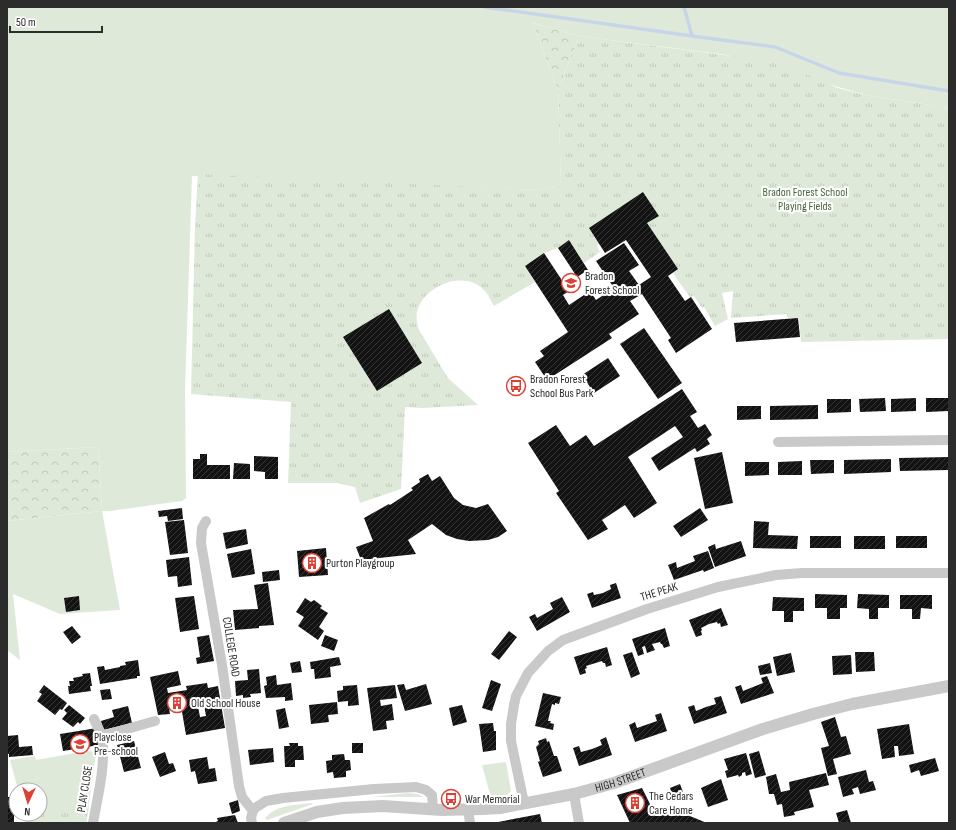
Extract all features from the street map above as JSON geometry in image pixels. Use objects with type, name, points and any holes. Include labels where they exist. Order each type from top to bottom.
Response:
[{"type":"street","points":[[778,442],[949,440]]},
{"type":"street","name":"COLLEGE ROAD","points":[[206,520],[202,528],[201,543],[222,665],[239,786],[242,797],[253,811]]},
{"type":"street","name":"THE PEAK","points":[[524,803],[511,741],[511,724],[514,705],[518,691],[528,673],[548,651],[563,640],[647,609],[718,587],[769,576],[802,573],[949,573]]},
{"type":"street","name":"HIGH STREET","points":[[284,823],[317,812],[343,808],[383,806],[468,810],[500,808],[574,794],[614,783],[763,729],[813,714],[852,704],[949,686]]},
{"type":"street","name":"PLAY CLOSE","points":[[93,823],[103,753],[102,736],[94,719]]},
{"type":"street","points":[[102,736],[155,721]]},
{"type":"street","points":[[252,823],[251,818],[253,811],[266,801],[374,789],[416,787],[426,790],[432,795],[433,809]]},
{"type":"street","points":[[574,794],[579,823]]},
{"type":"street","points":[[468,810],[470,823]]},
{"type":"green space","points":[[7,7],[949,7],[949,108],[866,95],[727,55],[579,36],[533,23],[558,90],[561,186],[540,190],[192,176],[185,390],[186,498],[182,501],[102,511],[98,447],[7,452]]},
{"type":"green space","points":[[533,23],[579,36],[558,90]]},
{"type":"green space","name":"Bradon Forest School Playing Fields","points":[[579,36],[769,61],[838,88],[866,95],[949,108],[949,339],[801,342],[799,318],[788,318],[787,314],[731,318],[733,291],[722,293],[728,319],[715,326],[704,307],[702,308],[694,296],[690,297],[676,278],[647,223],[659,216],[643,192],[589,228],[599,244],[597,246],[600,252],[584,263],[569,240],[558,248],[544,253],[525,266],[535,282],[494,306],[484,290],[476,284],[466,281],[445,283],[427,295],[417,312],[419,330],[448,378],[478,405],[423,408],[405,407],[401,489],[360,503],[355,487],[337,483],[288,483],[291,402],[191,394],[195,226],[198,174],[540,190],[561,186],[558,90]]},
{"type":"green space","points":[[98,447],[102,511],[7,521],[7,452]]},
{"type":"green space","points":[[102,511],[120,610],[60,614],[13,594],[20,660],[7,650],[7,521]]},
{"type":"green space","points":[[91,751],[96,754],[86,823],[26,823],[48,822],[48,782],[16,782],[10,760],[35,756],[36,760]]},
{"type":"green space","points":[[506,762],[511,791],[504,798],[491,798],[482,765]]},
{"type":"green space","points":[[407,793],[418,794],[423,797],[372,797]]},
{"type":"green space","points":[[313,804],[267,820],[265,819],[269,814],[279,808]]},
{"type":"green space","points":[[85,806],[89,807],[86,823],[26,823],[48,822],[48,813]]},
{"type":"building","points":[[643,192],[659,216],[647,223],[678,269],[668,276],[685,301],[691,297],[712,329],[676,353],[668,340],[671,338],[642,294],[630,301],[639,314],[609,334],[612,338],[547,380],[535,362],[544,356],[540,351],[568,332],[525,266],[544,253],[569,291],[563,295],[569,305],[590,291],[596,300],[614,288],[596,261],[624,243],[639,265],[629,271],[639,285],[651,277],[626,240],[605,253],[589,228]]},
{"type":"building","points":[[569,240],[588,270],[577,277],[558,248]]},
{"type":"building","points":[[389,309],[422,363],[377,391],[343,337]]},
{"type":"building","points":[[798,318],[800,337],[736,342],[734,323]]},
{"type":"building","points":[[644,328],[682,383],[658,399],[620,344]]},
{"type":"building","points":[[608,358],[620,376],[594,393],[582,375]]},
{"type":"building","points":[[682,389],[697,412],[690,416],[698,428],[705,424],[712,435],[707,439],[710,444],[697,452],[695,448],[659,471],[651,458],[683,437],[675,426],[628,457],[657,503],[634,518],[625,505],[602,520],[608,529],[588,540],[556,493],[559,491],[528,443],[556,425],[570,446],[586,435],[594,446]]},
{"type":"building","points":[[885,398],[886,411],[860,412],[859,399]]},
{"type":"building","points":[[916,398],[916,411],[891,412],[891,399]]},
{"type":"building","points":[[926,398],[949,398],[949,411],[926,412]]},
{"type":"building","points":[[827,399],[851,399],[851,412],[827,413]]},
{"type":"building","points":[[818,405],[818,419],[770,420],[770,406]]},
{"type":"building","points":[[737,406],[761,406],[761,419],[737,420]]},
{"type":"building","points":[[722,452],[733,503],[705,509],[694,458]]},
{"type":"building","points":[[200,454],[207,454],[207,465],[230,465],[230,479],[193,479],[193,459],[200,459]]},
{"type":"building","points":[[254,456],[278,457],[278,479],[265,479],[265,472],[254,471]]},
{"type":"building","points":[[949,457],[949,470],[900,471],[899,458]]},
{"type":"building","points":[[891,459],[891,472],[844,474],[844,460]]},
{"type":"building","points":[[810,460],[834,460],[834,473],[811,474]]},
{"type":"building","points":[[802,461],[802,475],[778,475],[778,462]]},
{"type":"building","points":[[745,462],[769,462],[769,475],[745,476]]},
{"type":"building","points":[[234,463],[250,464],[250,479],[233,479]]},
{"type":"building","points":[[428,474],[432,481],[440,476],[454,498],[463,505],[476,508],[488,504],[507,531],[498,537],[488,540],[469,541],[446,535],[432,524],[408,540],[416,554],[361,560],[356,547],[373,541],[364,518],[389,504],[390,505],[413,490],[411,488],[420,482],[419,479]]},
{"type":"building","points":[[182,508],[183,519],[168,521],[167,516],[159,517],[158,511]]},
{"type":"building","points":[[700,508],[708,520],[681,537],[673,526]]},
{"type":"building","points":[[184,520],[188,553],[170,555],[165,522]]},
{"type":"building","points":[[754,521],[769,522],[768,535],[798,536],[797,549],[753,548]]},
{"type":"building","points":[[246,529],[248,544],[226,549],[223,533]]},
{"type":"building","points":[[810,536],[841,536],[841,548],[810,548]]},
{"type":"building","points":[[854,536],[885,536],[885,549],[854,549]]},
{"type":"building","points":[[896,536],[927,536],[927,548],[896,548]]},
{"type":"building","points":[[741,541],[746,556],[715,567],[708,547],[715,544],[716,549]]},
{"type":"building","name":"Purton Playgroup","points":[[326,548],[328,575],[299,577],[297,551]]},
{"type":"building","points":[[251,549],[255,574],[232,578],[227,554]]},
{"type":"building","points":[[708,551],[714,568],[704,572],[703,570],[674,580],[668,565],[676,562],[677,568],[695,561],[693,556]]},
{"type":"building","points":[[189,557],[192,585],[178,587],[177,576],[168,577],[166,560]]},
{"type":"building","points":[[279,570],[280,580],[263,582],[262,572]]},
{"type":"building","points":[[268,583],[274,625],[235,630],[233,610],[258,609],[254,585]]},
{"type":"building","points":[[616,583],[621,598],[592,608],[587,594],[593,592],[594,595],[603,593],[611,589],[610,585]]},
{"type":"building","points":[[815,594],[847,595],[847,608],[840,608],[840,619],[827,619],[827,608],[815,608]]},
{"type":"building","points":[[858,594],[889,595],[889,608],[878,608],[878,619],[869,619],[869,609],[857,608]]},
{"type":"building","points":[[900,595],[932,595],[932,609],[921,608],[920,619],[912,619],[912,609],[900,609]]},
{"type":"building","points":[[79,596],[80,610],[66,612],[64,598]]},
{"type":"building","points":[[194,596],[199,629],[180,632],[175,598]]},
{"type":"building","points":[[562,597],[570,612],[537,631],[529,617],[535,614],[537,618],[553,609],[550,603]]},
{"type":"building","points":[[773,597],[804,598],[804,611],[793,611],[793,622],[784,622],[784,611],[772,611]]},
{"type":"building","points":[[305,598],[311,602],[314,600],[322,606],[320,608],[328,613],[319,627],[324,631],[318,640],[298,626],[304,617],[296,612]]},
{"type":"building","points":[[721,608],[728,625],[721,627],[720,623],[718,624],[717,622],[709,624],[701,628],[702,635],[696,637],[689,620]]},
{"type":"building","points":[[72,626],[81,637],[72,644],[63,632]]},
{"type":"building","points":[[665,628],[670,646],[664,648],[660,642],[652,644],[655,650],[647,653],[645,646],[642,647],[644,654],[638,656],[632,639]]},
{"type":"building","points":[[509,631],[517,637],[499,660],[491,654]]},
{"type":"building","points":[[209,635],[214,661],[197,664],[196,658],[200,657],[197,637]]},
{"type":"building","points":[[325,635],[338,640],[334,651],[321,646]]},
{"type":"building","points":[[607,647],[612,665],[606,667],[605,663],[602,661],[586,666],[586,673],[580,675],[574,657]]},
{"type":"building","points":[[632,652],[640,674],[631,678],[623,655]]},
{"type":"building","points":[[855,652],[874,652],[875,671],[856,672]]},
{"type":"building","points":[[791,653],[795,672],[777,676],[773,657]]},
{"type":"building","points":[[851,655],[852,674],[833,675],[832,656]]},
{"type":"building","points":[[339,657],[341,665],[330,667],[331,677],[315,679],[314,669],[311,669],[310,662]]},
{"type":"building","points":[[138,660],[140,676],[137,676],[137,678],[100,684],[97,667],[104,666],[105,670],[126,665],[125,662]]},
{"type":"building","points":[[300,661],[302,672],[292,673],[290,663]]},
{"type":"building","points":[[770,663],[772,673],[760,675],[758,666]]},
{"type":"building","points":[[259,669],[261,693],[250,694],[251,697],[243,698],[243,695],[236,696],[235,681],[248,680],[247,670]]},
{"type":"building","name":"Old School House","points":[[178,671],[181,685],[167,688],[168,693],[187,690],[186,686],[207,683],[208,688],[218,686],[225,728],[186,735],[181,706],[169,708],[170,714],[158,715],[150,677]],"holes":[[[203,699],[206,716],[200,717],[197,701]]]},
{"type":"building","points":[[90,673],[92,686],[90,686],[91,691],[69,694],[69,681],[74,681],[73,678],[83,676],[82,674]]},
{"type":"building","points":[[276,675],[277,685],[291,683],[293,700],[285,701],[285,697],[266,698],[264,686],[267,685],[266,677]]},
{"type":"building","points":[[767,676],[774,693],[741,704],[735,687],[741,685],[743,691],[763,683],[761,678]]},
{"type":"building","points":[[491,680],[501,684],[492,711],[482,708]]},
{"type":"building","points":[[404,684],[406,690],[426,684],[432,704],[405,711],[397,685]]},
{"type":"building","points":[[44,685],[67,703],[62,710],[60,709],[55,715],[37,701],[42,694],[39,692]]},
{"type":"building","points":[[357,685],[359,705],[348,706],[348,701],[338,702],[337,691],[343,690],[343,686]]},
{"type":"building","points":[[395,685],[397,698],[380,700],[381,706],[392,704],[394,720],[386,721],[387,729],[373,731],[367,688]]},
{"type":"building","points":[[110,689],[112,699],[102,700],[100,690]]},
{"type":"building","points":[[543,693],[561,697],[559,704],[552,704],[550,712],[548,721],[551,721],[550,723],[554,724],[553,730],[535,726]]},
{"type":"building","points":[[721,696],[727,713],[694,724],[688,707],[694,705],[696,711],[716,704],[714,698]]},
{"type":"building","points":[[337,702],[338,714],[328,715],[329,722],[311,724],[309,705]]},
{"type":"building","points":[[69,705],[85,718],[80,724],[78,722],[73,727],[62,719],[67,713],[64,710]]},
{"type":"building","points":[[462,705],[467,722],[453,726],[449,708]]},
{"type":"building","points":[[128,706],[132,723],[103,730],[101,721],[114,717],[112,710]]},
{"type":"building","points":[[285,708],[289,727],[279,729],[276,710]]},
{"type":"building","points":[[661,713],[667,731],[635,742],[629,725],[635,722],[637,728],[657,721],[655,715]]},
{"type":"building","points":[[835,717],[841,737],[846,736],[851,754],[833,759],[837,774],[828,776],[821,748],[829,746],[821,722]]},
{"type":"building","points":[[493,723],[494,731],[496,731],[496,750],[483,752],[479,724]]},
{"type":"building","points":[[909,724],[914,754],[899,756],[898,746],[894,746],[895,757],[882,759],[877,729]]},
{"type":"building","points":[[97,728],[99,745],[63,751],[60,734]]},
{"type":"building","points":[[18,735],[19,747],[32,746],[33,755],[9,757],[9,754],[7,754],[7,736]]},
{"type":"building","points":[[606,737],[612,755],[579,766],[573,748],[579,746],[581,752],[592,749],[602,745],[600,740]]},
{"type":"building","points":[[546,738],[547,742],[549,741],[554,756],[557,756],[562,771],[543,777],[538,762],[540,761],[536,747],[539,744],[538,741]]},
{"type":"building","points":[[134,741],[141,768],[124,772],[117,745]]},
{"type":"building","points":[[289,743],[298,743],[298,746],[303,746],[304,760],[295,760],[295,767],[285,767],[284,746],[290,746]]},
{"type":"building","points":[[352,743],[363,743],[363,753],[352,753]]},
{"type":"building","points":[[273,748],[274,762],[250,765],[248,750]]},
{"type":"building","points":[[759,751],[766,775],[755,778],[749,754]]},
{"type":"building","points":[[165,752],[169,764],[173,763],[176,771],[160,777],[152,757]]},
{"type":"building","points":[[746,753],[752,774],[746,776],[745,772],[739,777],[738,775],[727,778],[725,771],[728,770],[724,759]]},
{"type":"building","points":[[344,754],[345,760],[350,760],[351,770],[346,771],[346,777],[334,778],[333,772],[327,773],[326,761],[332,760],[332,755]]},
{"type":"building","points":[[207,757],[209,769],[215,768],[217,781],[198,784],[195,771],[191,772],[189,760]]},
{"type":"building","points":[[935,758],[939,771],[921,776],[919,770],[911,773],[909,765]]},
{"type":"building","points":[[866,770],[869,782],[873,781],[876,790],[860,794],[858,787],[852,789],[854,794],[843,797],[838,777]]},
{"type":"building","points":[[826,773],[829,785],[809,790],[814,807],[794,812],[795,815],[784,817],[782,804],[777,805],[774,794],[769,794],[766,777],[776,774],[781,792],[790,790],[789,782]]},
{"type":"building","points":[[721,779],[728,800],[708,807],[701,788]]},
{"type":"building","points":[[680,784],[683,792],[673,797],[670,788]]},
{"type":"building","name":"The Cedars Care Home","points":[[642,788],[656,816],[675,810],[707,823],[630,823],[617,795]]},
{"type":"building","points":[[8,797],[8,822],[14,823],[7,823]]},
{"type":"building","points":[[238,800],[240,811],[232,814],[229,803]]},
{"type":"building","points":[[847,810],[851,823],[839,823],[836,813]]},
{"type":"building","points":[[540,814],[542,823],[498,822]]},
{"type":"building","points":[[235,815],[238,823],[213,823],[218,821],[217,818]]},
{"type":"waterway","points":[[484,7],[692,36],[684,7]]},
{"type":"waterway","points":[[692,36],[775,47],[839,73],[949,91]]},
{"type":"place","name":"Bradon Forest School","points":[[571,283]]},
{"type":"place","name":"Bradon Forest School Bus Park","points":[[516,386]]},
{"type":"place","name":"Purton Playgroup","points":[[312,563]]},
{"type":"place","name":"Old School House","points":[[177,703]]},
{"type":"place","name":"Playclose Pre-school","points":[[80,744]]},
{"type":"place","name":"War Memorial","points":[[451,799]]},
{"type":"place","name":"The Cedars Care Home","points":[[635,803]]}]
